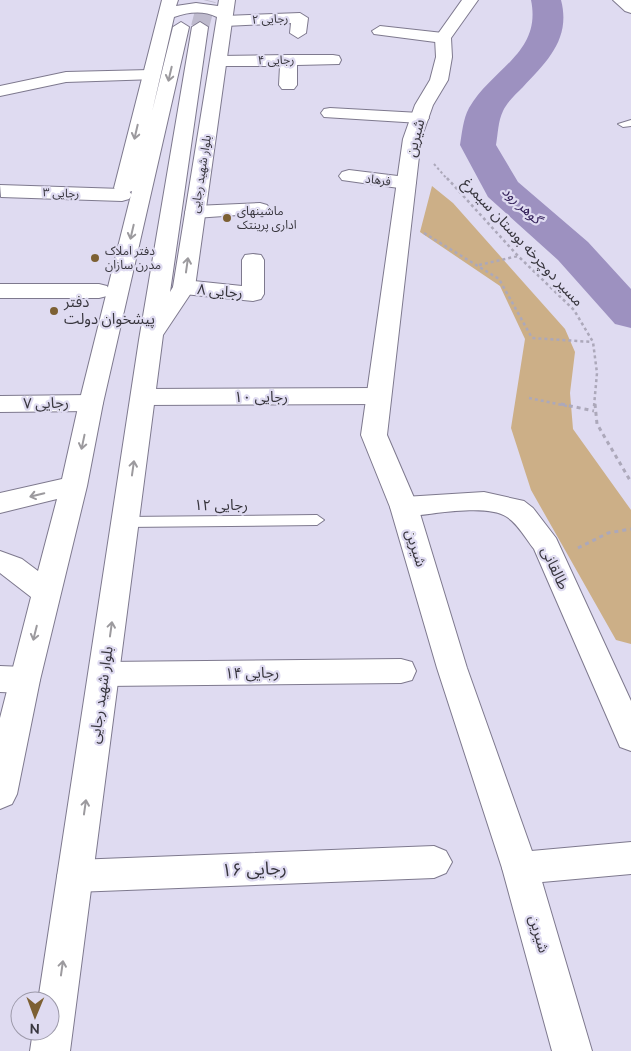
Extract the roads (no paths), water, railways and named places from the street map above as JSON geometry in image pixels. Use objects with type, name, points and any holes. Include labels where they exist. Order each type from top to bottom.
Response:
[{"type":"main road","points":[[380,32],[443,38],[470,0]]},
{"type":"main road","points":[[621,0],[631,8]]},
{"type":"main road","points":[[109,332],[98,298],[99,291],[150,75],[199,15]]},
{"type":"main road","points":[[0,794],[12,679],[46,592],[74,486],[109,332],[199,15]]},
{"type":"main road","name":"رجایی ۲","points":[[199,15],[300,18],[298,33]]},
{"type":"main road","name":"بلوار شهید رجایی","points":[[151,340],[184,287],[219,61],[199,15]]},
{"type":"main road","name":"بلوار شهید رجایی","points":[[50,1051],[199,15]]},
{"type":"main road","name":"شیرین","points":[[443,38],[444,57],[439,80],[424,105],[416,128],[406,183],[374,435],[404,507],[452,668],[520,868],[572,1051]]},
{"type":"main road","points":[[288,85],[289,60]]},
{"type":"main road","name":"رجایی ۴","points":[[219,61],[333,60]]},
{"type":"main road","points":[[0,91],[66,77],[150,75]]},
{"type":"main road","points":[[330,113],[416,128]]},
{"type":"main road","name":"فرهاد","points":[[349,176],[406,183]]},
{"type":"main road","name":"رجایی ۳","points":[[1,190],[122,195]]},
{"type":"main road","points":[[195,212],[260,209]]},
{"type":"main road","name":"رجایی ۸","points":[[184,287],[253,294],[253,260]]},
{"type":"main road","points":[[0,291],[99,291]]},
{"type":"main road","name":"رجایی ۱۰","points":[[143,397],[379,396]]},
{"type":"main road","name":"رجایی ۷","points":[[0,404],[92,403]]},
{"type":"main road","points":[[0,503],[74,486]]},
{"type":"main road","name":"طالقانی","points":[[404,507],[484,501],[514,508],[523,515],[546,545],[631,737]]},
{"type":"main road","points":[[0,561],[12,566],[46,592]]},
{"type":"main road","name":"رجایی ۱۴","points":[[104,674],[401,671]]},
{"type":"main road","points":[[520,868],[631,858]]},
{"type":"main road","name":"رجایی ۱۶","points":[[75,876],[434,862]]},
{"type":"lane","name":"رجایی ۱۲","points":[[126,522],[317,520]]},
{"type":"waterway","name":"گوهر رود","points":[[546,0],[550,16],[548,31],[541,45],[531,58],[487,107],[482,121],[478,145],[502,189],[573,251],[631,315]]},
{"type":"tunnel","points":[[200,27],[207,0]]},
{"type":"place","name":"ماشینهای اداری پرینتک","points":[[227,218]]},
{"type":"place","name":"دفتر املاک مدرن سازان","points":[[95,258]]},
{"type":"place","name":"دفتر پیشخوان دولت","points":[[54,311]]}]
